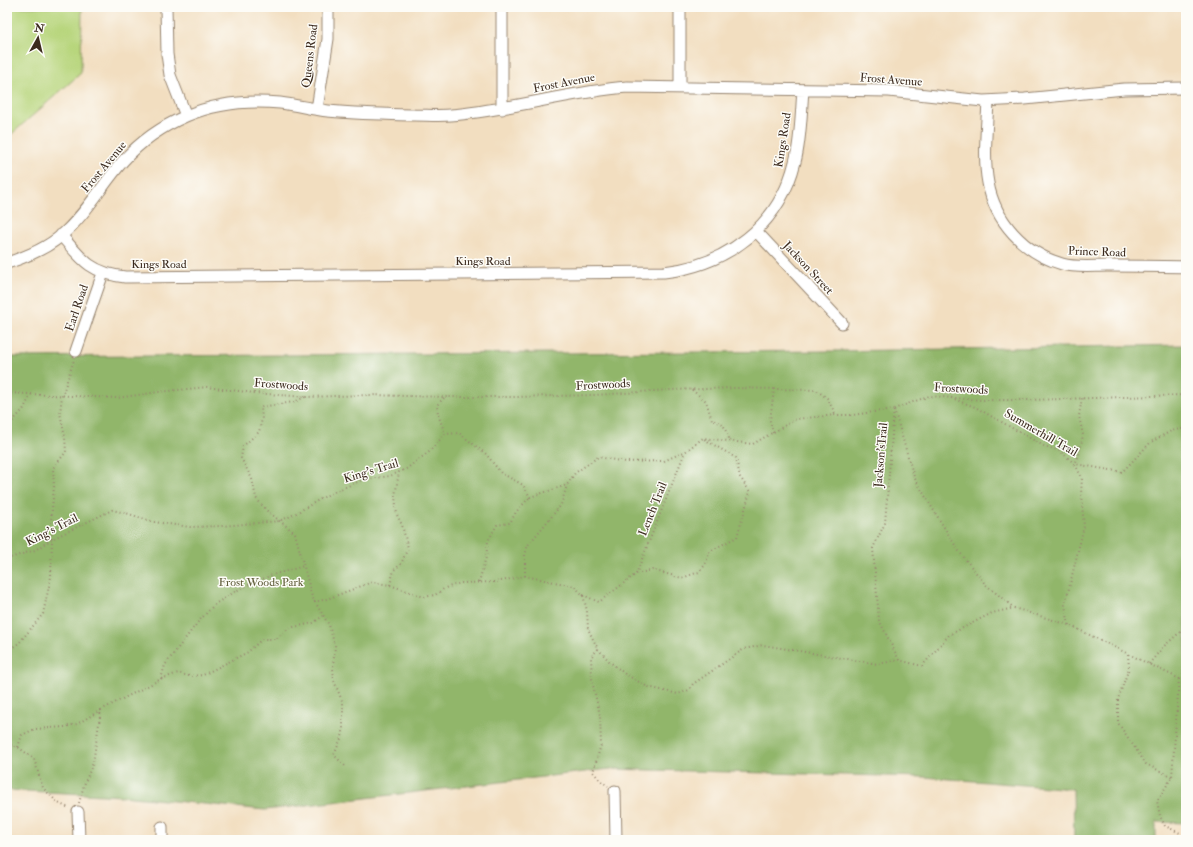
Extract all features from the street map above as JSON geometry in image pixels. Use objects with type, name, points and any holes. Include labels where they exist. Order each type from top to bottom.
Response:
[{"type":"street","points":[[166,7],[167,54],[170,75],[186,116]]},
{"type":"street","name":"Queens Road","points":[[317,109],[328,39],[328,7]]},
{"type":"street","points":[[502,7],[502,109]]},
{"type":"street","points":[[680,7],[680,88]]},
{"type":"street","name":"Frost Avenue","points":[[7,263],[48,245],[61,235],[102,190],[124,159],[138,146],[163,128],[186,116],[214,106],[239,102],[258,101],[317,109],[393,114],[450,115],[502,109],[600,89],[627,87],[889,91],[988,101],[1025,99],[1124,89],[1186,88]]},
{"type":"street","name":"Kings Road","points":[[61,235],[90,266],[103,273],[132,277],[664,272],[694,267],[708,262],[735,248],[756,231],[777,204],[790,177],[795,162],[802,90]]},
{"type":"street","name":"Prince Road","points":[[988,101],[986,172],[990,192],[1003,221],[1009,230],[1024,245],[1052,260],[1072,266],[1186,267]]},
{"type":"street","name":"Jackson Street","points":[[756,231],[842,323]]},
{"type":"street","name":"Earl Road","points":[[76,351],[103,273]]},
{"type":"street","points":[[615,791],[616,840]]},
{"type":"street","points":[[78,812],[79,840]]},
{"type":"street","points":[[162,827],[162,840]]},
{"type":"path","points":[[7,651],[19,643],[43,614],[51,576],[51,520],[54,487],[53,468],[66,452],[65,437],[60,413],[62,396],[76,351]]},
{"type":"path","name":"Frostwoods","points":[[7,394],[116,398],[158,392],[207,388],[306,396],[369,395],[445,397],[594,395],[691,389],[736,388],[816,390],[827,398],[836,415],[853,415],[894,409],[929,396],[947,396],[982,400],[1186,395]]},
{"type":"path","points":[[691,389],[706,401],[712,420],[723,424],[730,442]]},
{"type":"path","points":[[773,433],[770,422],[774,389]]},
{"type":"path","points":[[7,427],[23,410],[31,395]]},
{"type":"path","points":[[306,396],[294,402],[261,407],[262,419],[259,432],[243,446],[241,458],[252,479],[256,498],[266,510],[295,533],[312,597],[329,626],[335,646],[332,668],[334,681],[344,703],[342,734],[334,755],[347,768]]},
{"type":"path","name":"Summerhill Trail","points":[[947,396],[975,407],[1044,446],[1060,451],[1074,464],[1122,472],[1151,442],[1171,431],[1186,428]]},
{"type":"path","points":[[445,397],[437,405],[438,414],[445,434],[459,432],[486,454],[501,473],[523,485],[530,496]]},
{"type":"path","points":[[1069,625],[1065,605],[1084,526],[1081,494],[1082,478],[1074,464],[1079,455],[1083,435],[1079,416],[1082,398]]},
{"type":"path","name":"Jackson'sTrail","points":[[894,409],[914,476],[931,506],[958,550],[985,584],[1014,608]]},
{"type":"path","name":"Jackson'sTrail","points":[[894,409],[885,523],[873,548],[879,620],[899,660]]},
{"type":"path","points":[[525,576],[525,555],[528,545],[561,505],[567,485],[575,473],[598,457],[626,462],[664,461],[686,451],[703,438],[753,444],[796,419],[836,415]]},
{"type":"path","name":"King's Trail","points":[[7,559],[35,550],[52,539],[112,510],[154,522],[190,527],[279,521],[292,516],[329,494],[362,480],[390,476],[406,469],[429,452],[445,434]]},
{"type":"path","points":[[314,602],[327,599],[372,582],[390,585],[424,597],[436,595],[445,588],[461,583],[496,582],[525,576],[574,586],[583,595],[599,602],[636,574],[652,570],[682,578],[699,572],[705,566],[710,551],[737,536],[750,492],[740,478],[736,458],[703,438]]},
{"type":"path","name":"Lench Trail","points":[[636,574],[686,451]]},
{"type":"path","points":[[390,585],[394,570],[401,564],[408,548],[402,525],[397,515],[395,496],[399,472]]},
{"type":"path","points":[[479,582],[486,557],[488,541],[497,525],[510,523],[516,512],[530,496],[567,485]]},
{"type":"path","points":[[161,678],[165,665],[198,622],[215,604],[247,586],[272,575],[304,566]]},
{"type":"path","points":[[583,595],[587,611],[588,629],[598,649],[610,662],[648,687],[678,694],[688,690],[693,684],[744,649],[763,645],[878,664],[899,660],[922,666],[949,635],[992,613],[1014,608],[1069,625],[1186,682]]},
{"type":"path","points":[[18,747],[22,735],[35,729],[65,727],[77,724],[161,678],[178,673],[189,676],[203,675],[248,652],[262,639],[276,639],[289,628],[313,623],[323,616]]},
{"type":"path","points":[[1149,664],[1163,647],[1186,627]]},
{"type":"path","points":[[598,649],[591,657],[592,681],[600,716],[601,745],[592,772],[601,781],[615,791]]},
{"type":"path","points":[[1128,654],[1129,668],[1118,699],[1118,723],[1146,764],[1172,777]]},
{"type":"path","points":[[1179,679],[1172,777],[1157,801],[1160,816],[1165,826],[1180,833]]},
{"type":"path","points":[[7,744],[18,747],[34,759],[43,788],[58,803],[78,812],[84,785],[93,763],[101,710]]},
{"type":"green space","points":[[7,7],[82,7],[81,73],[7,138]]},
{"type":"green space","name":"Frost Woods Park","points":[[1186,345],[1186,823],[1156,822],[1156,840],[1074,840],[1073,789],[924,777],[610,769],[265,810],[123,796],[7,790],[7,357],[831,351]]}]
